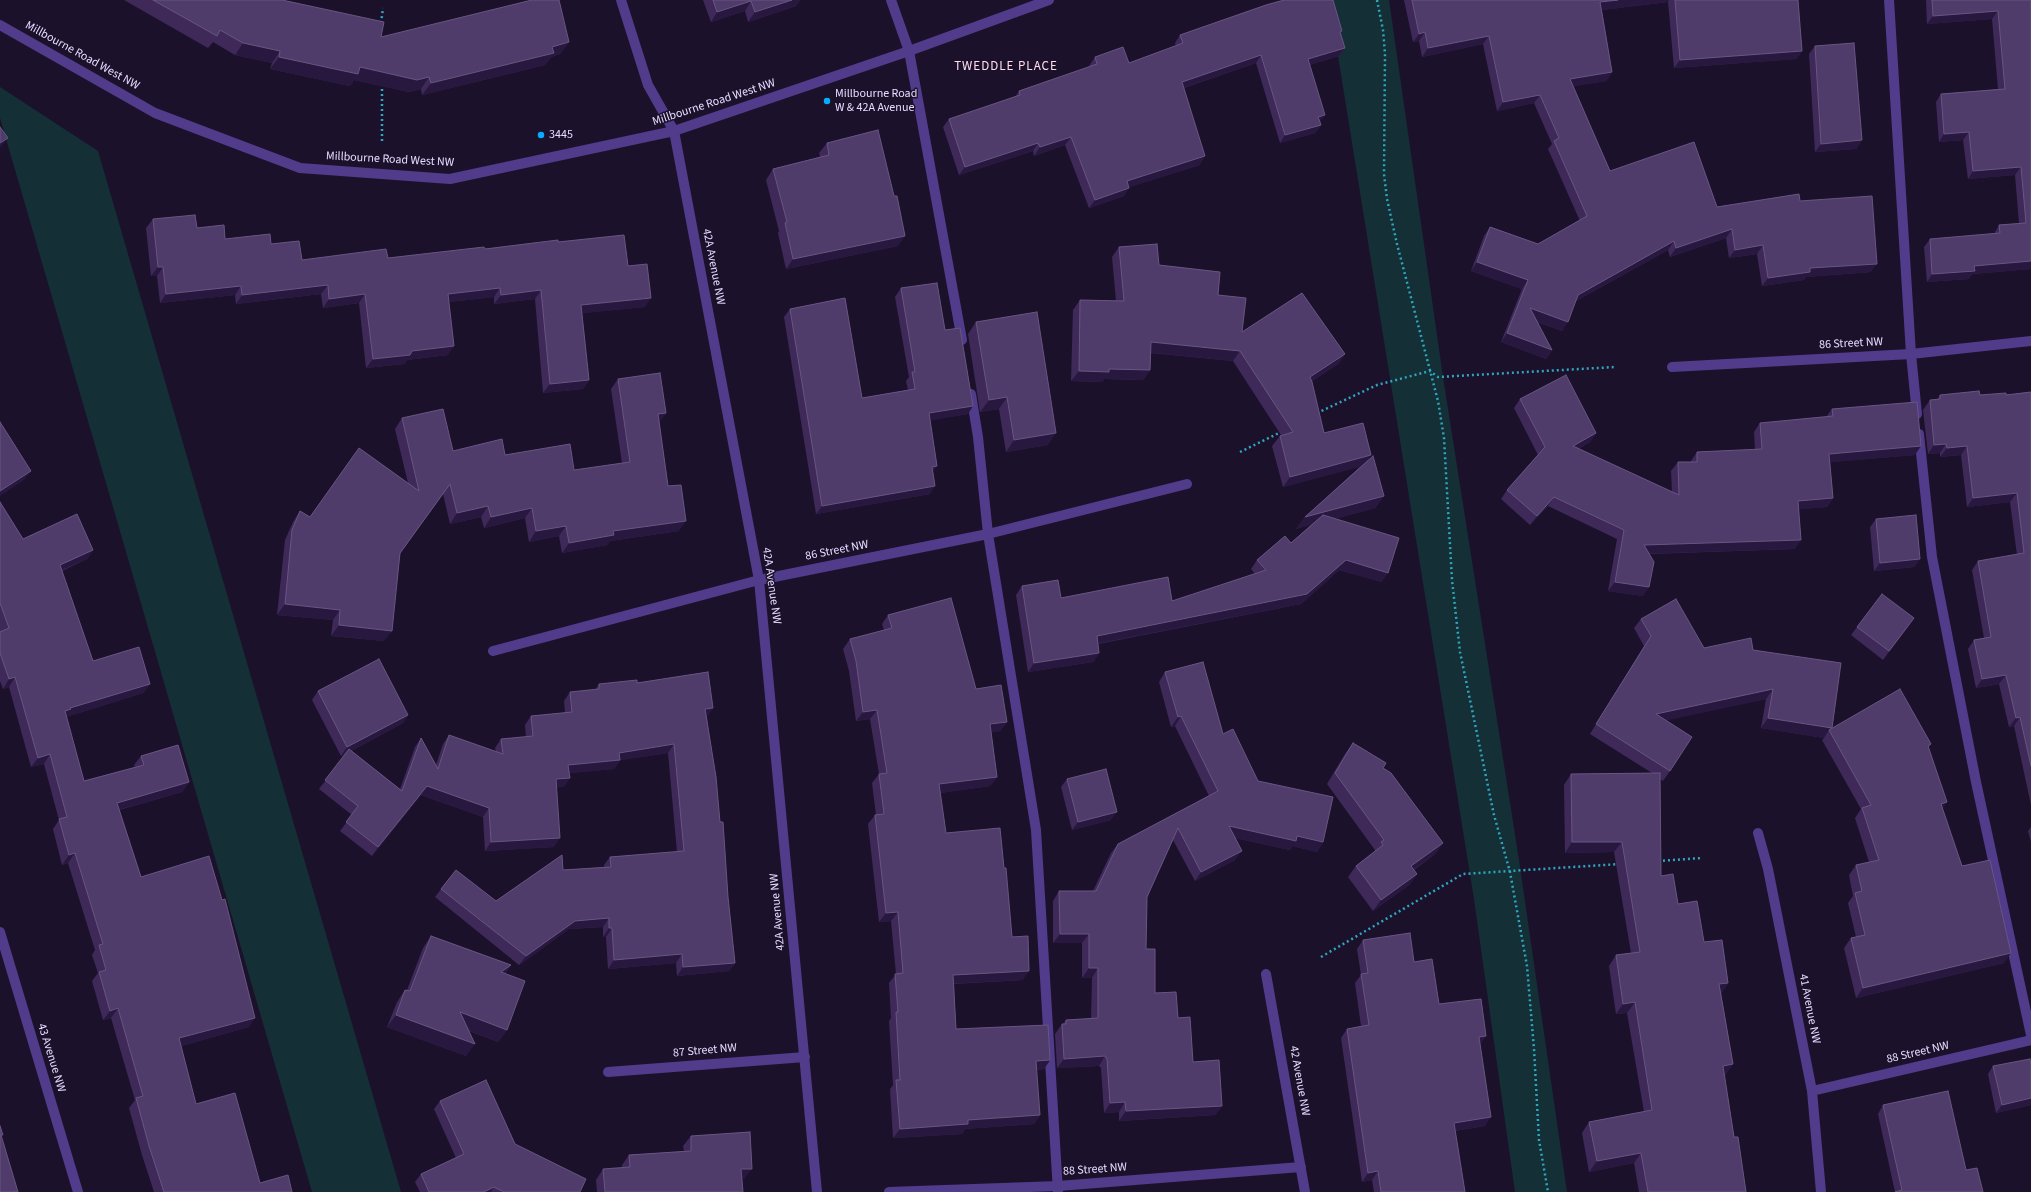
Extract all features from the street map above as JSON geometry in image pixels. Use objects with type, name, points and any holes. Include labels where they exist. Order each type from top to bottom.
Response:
[{"type":"street","name":"42A Avenue NW","points":[[621,0],[648,86],[674,131],[759,580],[817,1192]]},
{"type":"street","points":[[891,0],[909,51],[951,272],[964,351]]},
{"type":"street","name":"Millbourne Road West NW","points":[[0,25],[155,113],[300,168],[450,179],[674,131],[909,51],[1049,0]]},
{"type":"street","points":[[1889,0],[1911,354],[1932,557],[1976,782],[2031,1035]]},
{"type":"street","name":"86 Street NW","points":[[1672,367],[1911,354],[2031,341]]},
{"type":"street","points":[[969,382],[978,438],[988,534],[1036,830],[1058,1189]]},
{"type":"street","name":"86 Street NW","points":[[493,651],[759,580],[988,534],[1187,484]]},
{"type":"street","name":"41 Avenue NW","points":[[1758,833],[1768,870],[1812,1091],[1821,1192]]},
{"type":"street","name":"43 Avenue NW","points":[[0,932],[78,1192]]},
{"type":"street","name":"42 Avenue NW","points":[[1266,974],[1305,1192]]},
{"type":"street","name":"88 Street NW","points":[[1812,1091],[2031,1040]]},
{"type":"street","name":"87 Street NW","points":[[608,1072],[805,1057]]},
{"type":"street","name":"88 Street NW","points":[[889,1192],[1058,1189],[1301,1167]]},
{"type":"path","points":[[1377,0],[1383,30],[1385,54],[1384,174],[1387,199],[1397,244],[1430,371],[1444,438],[1452,580],[1460,652],[1494,815],[1510,872],[1527,966],[1534,1049],[1539,1140],[1548,1192]]},
{"type":"path","points":[[380,24],[383,8]]},
{"type":"path","points":[[382,78],[382,143]]},
{"type":"path","points":[[1430,371],[1438,377],[1615,367]]},
{"type":"path","points":[[1310,416],[1377,385],[1430,371]]},
{"type":"path","points":[[1240,452],[1282,431]]},
{"type":"path","points":[[1656,862],[1702,858]]},
{"type":"path","points":[[1321,957],[1463,874],[1625,864]]},
{"type":"green space","points":[[1329,0],[1389,0],[1443,377],[1519,860],[1567,1192],[1515,1192],[1474,899]]},
{"type":"green space","points":[[0,87],[98,151],[401,1192],[312,1192],[0,118]]},
{"type":"building","points":[[153,0],[282,0],[384,22],[381,37],[532,0],[559,0],[569,42],[552,47],[554,53],[431,83],[429,77],[417,80],[360,67],[358,74],[279,57],[280,51],[243,43],[220,30],[217,36]]},
{"type":"building","points":[[713,0],[792,0],[755,12],[751,1],[717,12]]},
{"type":"building","points":[[1284,0],[1333,0],[1342,31],[1340,32],[1345,48],[1308,59],[1325,115],[1318,117],[1321,125],[1285,135],[1261,55],[1182,82],[1205,156],[1127,181],[1129,188],[1095,200],[1071,137],[1040,147],[1038,143],[965,167],[949,119],[1020,95],[1019,91],[1097,64],[1095,57],[1123,47],[1129,63],[1183,43],[1180,35]]},
{"type":"building","points":[[1412,0],[1618,0],[1600,2],[1612,72],[1570,79],[1610,171],[1694,142],[1717,207],[1799,194],[1800,201],[1872,196],[1877,264],[1810,268],[1810,272],[1768,278],[1763,245],[1735,250],[1732,229],[1676,248],[1674,241],[1578,295],[1568,322],[1530,308],[1552,350],[1507,333],[1528,280],[1477,262],[1490,227],[1538,244],[1587,216],[1554,141],[1559,138],[1540,95],[1503,102],[1489,36],[1428,48],[1425,32],[1419,34]]},
{"type":"building","points":[[1675,0],[1798,0],[1802,51],[1680,60]]},
{"type":"building","points":[[1932,0],[2031,0],[2031,261],[1974,266],[1975,271],[1932,274],[1930,239],[2000,233],[1999,225],[2026,223],[2021,167],[1973,171],[1969,132],[1944,134],[1941,94],[2005,89],[1998,11],[1933,16]]},
{"type":"building","points":[[1854,43],[1862,140],[1821,144],[1815,46]]},
{"type":"building","points":[[0,127],[8,138],[0,143]]},
{"type":"building","points":[[878,130],[894,196],[897,196],[905,236],[793,259],[785,223],[787,222],[773,169],[829,155],[827,143]]},
{"type":"building","points":[[195,215],[197,228],[224,225],[225,239],[270,234],[271,244],[299,241],[302,260],[386,249],[388,258],[484,247],[485,249],[558,240],[558,242],[624,235],[628,266],[647,264],[651,298],[581,305],[589,380],[550,384],[541,290],[501,295],[500,288],[448,294],[454,346],[412,351],[410,355],[373,359],[365,294],[329,299],[328,285],[242,295],[241,286],[166,294],[163,267],[158,267],[153,219]]},
{"type":"building","points":[[1157,244],[1159,265],[1220,272],[1218,295],[1246,298],[1242,332],[1302,293],[1345,354],[1310,377],[1324,433],[1363,423],[1371,455],[1290,477],[1280,436],[1293,432],[1240,351],[1151,342],[1150,370],[1109,369],[1109,372],[1079,371],[1080,300],[1124,301],[1119,247]]},
{"type":"building","points":[[937,283],[945,330],[960,328],[973,406],[929,413],[937,466],[932,467],[935,486],[822,506],[790,309],[845,298],[862,398],[915,389],[912,372],[915,372],[901,288]]},
{"type":"building","points":[[1037,312],[1056,433],[1014,440],[1007,397],[989,400],[976,322]]},
{"type":"building","points":[[660,373],[666,413],[658,414],[668,486],[681,485],[686,521],[613,531],[614,535],[569,543],[566,526],[536,531],[532,508],[491,517],[488,506],[457,513],[450,484],[400,553],[392,631],[339,625],[340,610],[285,604],[292,530],[300,511],[310,517],[359,448],[419,491],[402,418],[443,409],[453,451],[502,439],[505,455],[570,444],[574,470],[630,462],[618,379]]},
{"type":"building","points":[[1566,375],[1596,433],[1573,446],[1679,495],[1678,462],[1697,462],[1697,452],[1762,449],[1760,423],[1833,416],[1832,409],[1917,402],[1921,446],[1829,454],[1833,498],[1798,501],[1801,540],[1644,545],[1654,562],[1649,587],[1615,582],[1624,530],[1554,497],[1537,516],[1507,490],[1545,447],[1520,399]]},
{"type":"building","points":[[1979,391],[1980,395],[2006,393],[2006,395],[2031,392],[2031,766],[2020,717],[2016,718],[2006,675],[1982,679],[1974,640],[1991,637],[1978,561],[2024,553],[2017,493],[1973,498],[1967,446],[1947,448],[1946,444],[1934,445],[1930,400],[1940,399],[1940,395]]},
{"type":"building","points":[[0,422],[31,471],[0,491]]},
{"type":"building","points":[[1373,456],[1384,496],[1305,517]]},
{"type":"building","points":[[0,502],[23,539],[77,514],[93,550],[60,565],[93,661],[139,647],[150,684],[70,708],[71,709],[65,711],[84,781],[144,765],[141,756],[178,745],[189,782],[117,803],[141,877],[209,856],[222,900],[225,899],[255,1018],[179,1038],[196,1104],[235,1093],[260,1183],[288,1175],[292,1192],[164,1192],[149,1146],[136,1098],[143,1096],[118,1008],[110,1011],[99,972],[106,970],[99,945],[103,944],[75,853],[69,855],[59,819],[67,817],[50,754],[38,758],[15,677],[9,679],[0,653],[0,632],[9,628],[0,603]]},
{"type":"building","points":[[1323,515],[1399,538],[1388,573],[1346,560],[1307,594],[1097,636],[1099,653],[1034,663],[1022,586],[1058,580],[1061,598],[1168,577],[1172,601],[1266,570],[1257,560],[1285,536],[1291,543]]},
{"type":"building","points":[[1916,515],[1920,559],[1880,563],[1876,519]]},
{"type":"building","points":[[1882,594],[1914,618],[1889,651],[1857,627]]},
{"type":"building","points":[[951,598],[976,689],[1001,685],[1007,722],[990,724],[997,777],[939,784],[946,833],[1000,828],[1004,868],[1006,868],[1012,937],[1028,936],[1029,971],[953,975],[956,1029],[1048,1025],[1050,1060],[1036,1061],[1040,1115],[968,1120],[968,1124],[900,1129],[896,1080],[900,1080],[896,1012],[898,1012],[895,974],[903,973],[898,912],[886,913],[875,815],[884,814],[879,774],[887,773],[877,710],[863,712],[856,661],[850,639],[892,628],[888,615]]},
{"type":"building","points":[[1676,599],[1704,648],[1751,638],[1753,650],[1841,663],[1832,728],[1768,718],[1773,689],[1656,714],[1692,737],[1670,771],[1596,724],[1651,636],[1641,619]]},
{"type":"building","points":[[379,659],[408,715],[347,747],[318,691]]},
{"type":"building","points":[[1203,662],[1223,734],[1233,729],[1258,781],[1333,797],[1323,842],[1297,836],[1296,841],[1229,826],[1242,851],[1201,872],[1178,828],[1147,897],[1146,949],[1155,949],[1155,993],[1176,992],[1178,1018],[1190,1017],[1193,1062],[1219,1060],[1222,1106],[1126,1111],[1125,1102],[1110,1103],[1107,1059],[1105,1056],[1064,1059],[1062,1024],[1066,1024],[1066,1020],[1098,1018],[1098,968],[1089,968],[1089,934],[1060,934],[1059,891],[1096,891],[1118,844],[1218,791],[1181,716],[1178,717],[1165,672]]},
{"type":"building","points":[[708,672],[713,708],[705,709],[716,777],[720,822],[723,822],[728,897],[735,963],[683,967],[682,954],[614,960],[612,928],[609,928],[609,918],[575,921],[526,956],[441,889],[456,870],[496,901],[562,855],[563,870],[611,867],[610,857],[684,851],[674,744],[619,753],[620,760],[568,765],[570,778],[556,779],[560,838],[491,842],[489,808],[427,786],[378,847],[346,822],[358,806],[325,780],[349,749],[402,791],[421,738],[438,769],[449,735],[503,754],[501,739],[533,736],[531,716],[572,712],[570,692],[599,689],[599,684],[637,680],[637,683]]},
{"type":"building","points":[[1900,689],[1931,744],[1928,746],[1947,802],[1941,804],[1962,866],[1990,860],[2011,953],[1863,988],[1851,938],[1865,935],[1855,893],[1862,891],[1856,865],[1879,860],[1862,808],[1871,805],[1829,730]]},
{"type":"building","points":[[1353,743],[1386,763],[1383,768],[1391,773],[1443,843],[1411,866],[1417,874],[1381,900],[1356,866],[1383,845],[1381,842],[1384,840],[1335,773]]},
{"type":"building","points":[[1106,769],[1117,812],[1078,822],[1067,779]]},
{"type":"building","points":[[1660,773],[1661,876],[1673,874],[1678,904],[1697,901],[1704,942],[1722,940],[1728,983],[1719,984],[1733,1064],[1723,1066],[1734,1137],[1738,1137],[1746,1192],[1648,1192],[1641,1153],[1597,1161],[1589,1122],[1652,1110],[1635,1002],[1623,1004],[1616,955],[1640,952],[1622,842],[1572,842],[1571,774]]},
{"type":"building","points":[[1410,933],[1414,962],[1432,959],[1439,1004],[1481,999],[1486,1036],[1479,1037],[1491,1117],[1454,1123],[1465,1192],[1381,1192],[1378,1171],[1368,1173],[1347,1029],[1369,1025],[1361,974],[1368,973],[1363,940]]},
{"type":"building","points":[[431,936],[511,965],[501,972],[525,981],[507,1030],[460,1012],[475,1044],[396,1015],[405,990],[410,991]]},
{"type":"building","points":[[2030,1059],[2031,1098],[2002,1105],[1993,1066]]},
{"type":"building","points":[[486,1080],[515,1144],[586,1179],[580,1192],[504,1192],[494,1187],[484,1192],[429,1192],[421,1174],[464,1154],[440,1101]]},
{"type":"building","points":[[1948,1091],[1966,1170],[1977,1168],[1983,1192],[1895,1192],[1902,1190],[1883,1105]]},
{"type":"building","points":[[0,1126],[3,1135],[1,1135],[18,1192],[0,1192]]},
{"type":"building","points":[[750,1132],[752,1169],[741,1169],[743,1192],[605,1192],[603,1169],[630,1167],[629,1155],[691,1151],[691,1136]]},
{"type":"place","name":"Millbourne Road W & 42A Avenue","points":[[827,101]]},
{"type":"place","name":"3445","points":[[541,135]]},
{"type":"district","name":"TWEDDLE PLACE","points":[[1006,67]]}]
